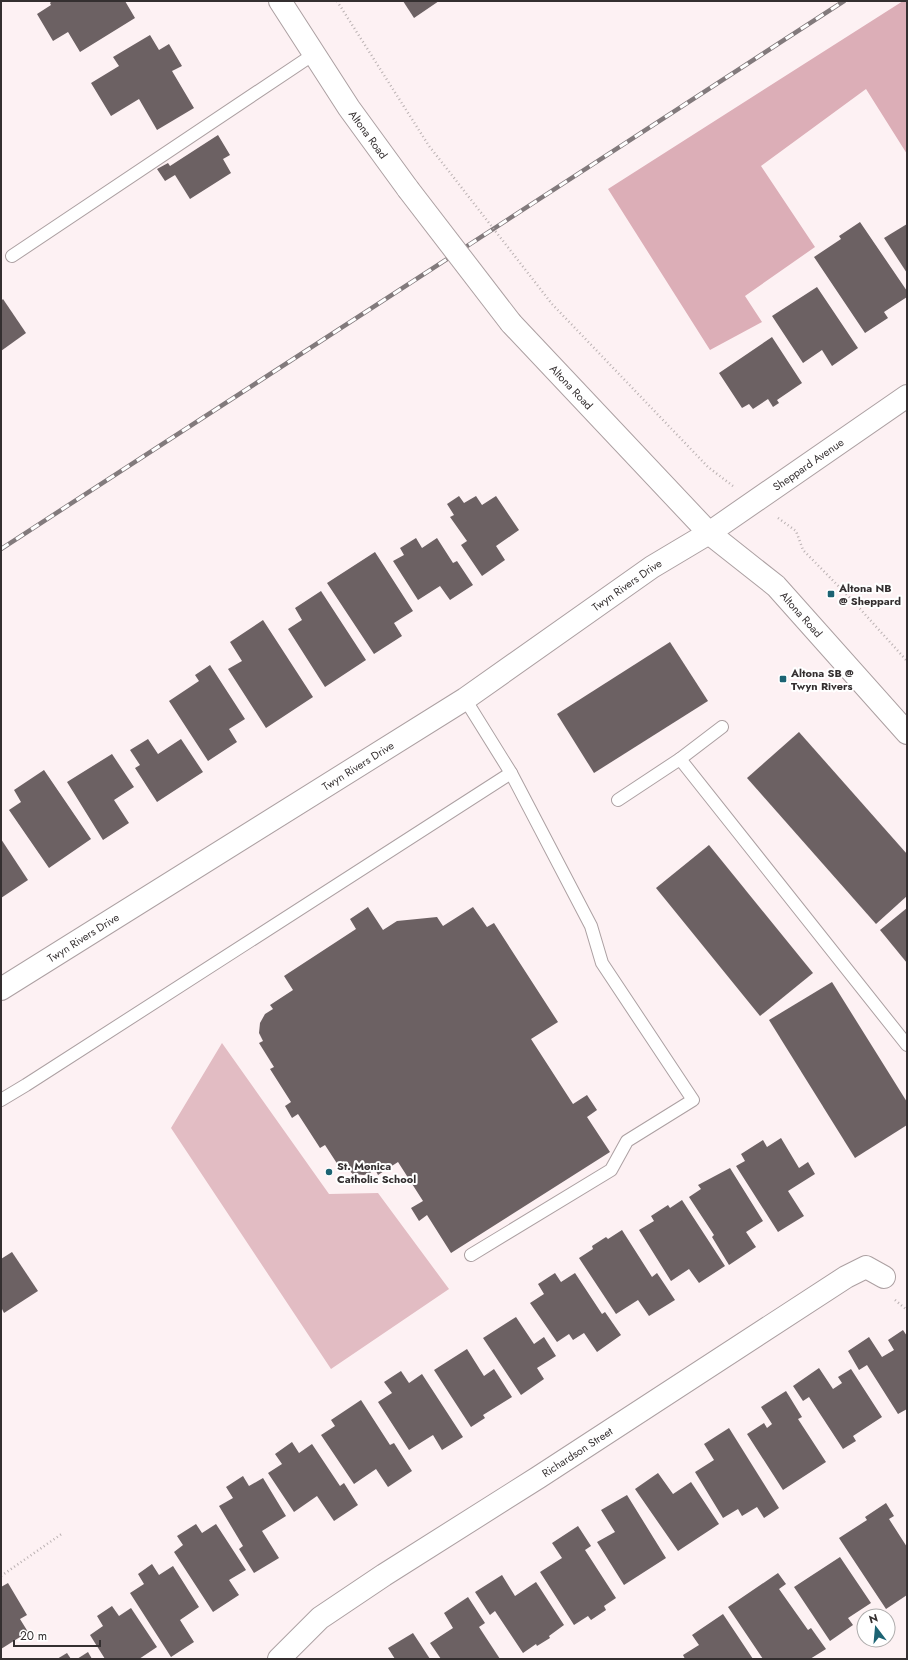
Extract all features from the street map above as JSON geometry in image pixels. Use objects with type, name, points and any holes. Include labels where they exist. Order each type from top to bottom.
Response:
[{"type":"street","name":"Altona Road","points":[[280,1],[350,108],[408,189],[512,323],[709,533],[776,586],[907,734]]},
{"type":"street","name":"Sheppard Avenue","points":[[709,533],[907,396]]},
{"type":"street","name":"Twyn Rivers Drive","points":[[1,989],[465,699],[652,567],[709,533]]},
{"type":"street","name":"Richardson Street","points":[[279,1659],[320,1618],[384,1575],[539,1477],[846,1277],[866,1267],[884,1278]]},
{"type":"lane","points":[[12,256],[314,54]]},
{"type":"lane","points":[[465,699],[511,773],[591,926],[602,963],[693,1100],[627,1141],[611,1170],[471,1255]]},
{"type":"lane","points":[[618,800],[680,759],[722,727]]},
{"type":"lane","points":[[680,759],[907,1045]]},
{"type":"lane","points":[[1,1100],[511,773]]},
{"type":"path","points":[[337,1],[425,139],[552,304],[708,467],[796,531],[803,550],[853,602],[907,662]]},
{"type":"path","points":[[1,1576],[63,1532]]},
{"type":"shaded area","points":[[903,1],[907,1],[907,154],[866,89],[761,166],[815,247],[745,296],[762,322],[710,350],[608,189]]},
{"type":"shaded area","points":[[222,1043],[329,1194],[378,1193],[449,1289],[331,1369],[171,1128]]},
{"type":"building","points":[[52,1],[125,1],[135,18],[80,52],[68,32],[53,41],[37,14],[51,5],[50,3]]},
{"type":"building","points":[[403,1],[439,1],[414,18]]},
{"type":"building","points":[[150,35],[159,50],[169,44],[182,66],[172,71],[194,108],[157,130],[139,99],[111,116],[91,83],[119,66],[113,57]]},
{"type":"building","points":[[218,135],[230,155],[223,159],[231,173],[190,199],[175,175],[165,181],[157,169],[168,163],[170,166]]},
{"type":"building","points":[[860,222],[907,291],[907,297],[884,312],[888,318],[865,333],[814,257],[841,239],[839,236]]},
{"type":"building","points":[[907,224],[907,273],[884,238]]},
{"type":"building","points":[[817,287],[858,348],[832,366],[822,350],[803,363],[772,316]]},
{"type":"building","points":[[3,299],[26,333],[1,351],[1,301]]},
{"type":"building","points":[[772,337],[802,383],[777,400],[779,403],[773,407],[768,399],[753,409],[749,404],[742,408],[719,373]]},
{"type":"building","points":[[459,496],[464,503],[476,496],[482,505],[496,496],[519,530],[496,546],[505,560],[482,576],[461,545],[467,541],[450,517],[454,515],[447,504]]},
{"type":"building","points":[[416,538],[422,548],[437,538],[453,563],[457,561],[473,585],[450,600],[440,586],[418,600],[393,561],[404,555],[400,548]]},
{"type":"building","points":[[375,552],[413,611],[394,623],[402,636],[374,654],[327,583]]},
{"type":"building","points":[[321,591],[366,660],[325,687],[288,629],[302,620],[295,608]]},
{"type":"building","points":[[263,620],[313,697],[266,728],[228,669],[242,661],[230,642]]},
{"type":"building","points":[[670,642],[708,701],[594,773],[557,714]]},
{"type":"building","points":[[210,665],[245,719],[229,729],[237,742],[208,761],[169,701],[199,681],[195,675]]},
{"type":"building","points":[[799,732],[907,854],[907,896],[876,924],[747,778]]},
{"type":"building","points":[[148,739],[158,754],[181,739],[203,772],[157,802],[135,768],[140,765],[130,750]]},
{"type":"building","points":[[112,754],[134,787],[114,800],[129,823],[103,840],[67,782]]},
{"type":"building","points":[[44,770],[91,839],[49,868],[9,810],[21,802],[14,790]]},
{"type":"building","points":[[1,839],[28,880],[1,898]]},
{"type":"building","points":[[709,845],[813,973],[760,1016],[656,888]]},
{"type":"building","points":[[368,907],[383,930],[397,921],[437,917],[443,926],[473,907],[487,927],[494,923],[558,1022],[531,1039],[573,1104],[587,1095],[597,1110],[587,1117],[610,1152],[451,1253],[427,1215],[419,1221],[411,1208],[423,1201],[398,1162],[378,1175],[375,1169],[364,1175],[353,1174],[346,1168],[344,1161],[338,1165],[325,1145],[320,1148],[298,1114],[292,1118],[285,1106],[291,1102],[270,1069],[274,1067],[259,1043],[263,1041],[259,1033],[260,1023],[265,1014],[273,1009],[270,1005],[293,990],[284,976],[356,929],[350,919]]},
{"type":"building","points":[[907,908],[907,963],[880,930]]},
{"type":"building","points":[[832,982],[907,1102],[907,1125],[855,1158],[769,1020]]},
{"type":"building","points":[[781,1138],[799,1168],[808,1162],[815,1174],[788,1191],[804,1216],[778,1232],[736,1166],[745,1161],[741,1154],[763,1140],[767,1147]]},
{"type":"building","points":[[730,1168],[763,1221],[746,1232],[756,1247],[729,1265],[712,1237],[714,1235],[689,1197],[701,1189],[698,1185]]},
{"type":"building","points":[[682,1200],[725,1266],[699,1283],[689,1269],[671,1281],[639,1230],[654,1221],[651,1216],[668,1205],[670,1208]]},
{"type":"building","points":[[622,1230],[652,1277],[657,1273],[675,1300],[649,1316],[638,1300],[616,1314],[579,1258],[593,1249],[592,1246],[606,1237],[608,1239]]},
{"type":"building","points":[[12,1252],[38,1291],[4,1313],[1,1307],[1,1259]]},
{"type":"building","points":[[555,1273],[561,1282],[575,1273],[602,1314],[605,1312],[621,1335],[597,1352],[584,1333],[573,1340],[569,1334],[557,1342],[530,1303],[544,1294],[538,1284]]},
{"type":"building","points":[[516,1317],[534,1344],[544,1337],[556,1356],[537,1368],[544,1379],[521,1395],[483,1338]]},
{"type":"building","points":[[903,1330],[907,1336],[907,1409],[898,1414],[867,1365],[859,1370],[848,1351],[869,1337],[882,1357],[894,1350],[888,1340]]},
{"type":"building","points":[[467,1349],[484,1376],[494,1369],[512,1397],[483,1415],[485,1418],[471,1427],[434,1370]]},
{"type":"building","points":[[819,1368],[833,1389],[842,1383],[838,1377],[851,1369],[882,1417],[853,1436],[856,1441],[843,1449],[809,1397],[803,1401],[793,1386]]},
{"type":"building","points":[[401,1371],[409,1383],[422,1374],[463,1437],[442,1450],[433,1435],[409,1450],[378,1402],[392,1393],[384,1382]]},
{"type":"building","points":[[786,1391],[802,1417],[798,1419],[826,1462],[783,1490],[747,1434],[764,1423],[767,1428],[772,1424],[761,1407]]},
{"type":"building","points":[[361,1400],[390,1445],[394,1443],[412,1471],[388,1487],[376,1469],[354,1484],[321,1435],[335,1426],[331,1420]]},
{"type":"building","points":[[729,1428],[779,1508],[764,1518],[757,1507],[742,1516],[738,1509],[723,1518],[695,1472],[714,1460],[704,1444]]},
{"type":"building","points":[[292,1442],[299,1453],[312,1444],[340,1486],[344,1483],[358,1505],[334,1521],[317,1496],[294,1512],[268,1473],[282,1464],[275,1454]]},
{"type":"building","points":[[658,1473],[673,1494],[691,1482],[719,1524],[678,1551],[635,1489]]},
{"type":"building","points":[[243,1476],[249,1486],[263,1478],[286,1516],[262,1531],[279,1558],[254,1573],[239,1549],[243,1546],[219,1506],[233,1498],[226,1487]]},
{"type":"building","points":[[627,1495],[666,1558],[624,1585],[597,1542],[615,1532],[601,1510]]},
{"type":"building","points":[[886,1503],[894,1516],[889,1519],[907,1547],[907,1595],[888,1608],[885,1608],[839,1538],[867,1520],[865,1517]]},
{"type":"building","points":[[196,1524],[202,1533],[216,1524],[246,1570],[229,1580],[239,1595],[213,1612],[174,1552],[183,1545],[177,1536]]},
{"type":"building","points":[[578,1526],[591,1546],[585,1550],[616,1598],[604,1606],[606,1610],[591,1620],[588,1616],[574,1625],[540,1572],[562,1558],[552,1543]]},
{"type":"building","points":[[840,1557],[871,1603],[863,1608],[856,1608],[856,1613],[848,1618],[853,1625],[830,1641],[794,1587]]},
{"type":"building","points":[[152,1564],[159,1575],[173,1566],[199,1607],[180,1620],[194,1642],[171,1657],[130,1593],[144,1584],[138,1574]]},
{"type":"building","points":[[778,1573],[786,1584],[779,1589],[808,1630],[811,1628],[826,1649],[810,1659],[763,1659],[728,1607]]},
{"type":"building","points":[[502,1575],[515,1596],[536,1582],[564,1625],[549,1636],[550,1638],[537,1646],[536,1644],[523,1653],[495,1611],[490,1615],[475,1592]]},
{"type":"building","points":[[8,1583],[27,1615],[20,1619],[28,1632],[1,1649],[1,1587]]},
{"type":"building","points":[[468,1597],[485,1623],[479,1627],[500,1659],[441,1659],[430,1643],[453,1628],[444,1613]]},
{"type":"building","points":[[112,1606],[119,1616],[131,1608],[157,1647],[139,1659],[105,1659],[90,1635],[103,1626],[97,1616]]},
{"type":"building","points":[[723,1614],[753,1659],[685,1659],[683,1655],[699,1645],[692,1635]]},
{"type":"building","points":[[413,1633],[430,1659],[395,1659],[388,1648]]},
{"type":"building","points":[[88,1652],[92,1659],[77,1659]]},
{"type":"building","points":[[67,1653],[71,1659],[57,1659]]},
{"type":"railway","points":[[1,549],[844,1]]},
{"type":"place","name":"Altona NB @ Sheppard","points":[[831,594]]},
{"type":"place","name":"Altona SB @ Twyn Rivers","points":[[783,679]]},
{"type":"place","name":"St. Monica Catholic School","points":[[329,1172]]}]
